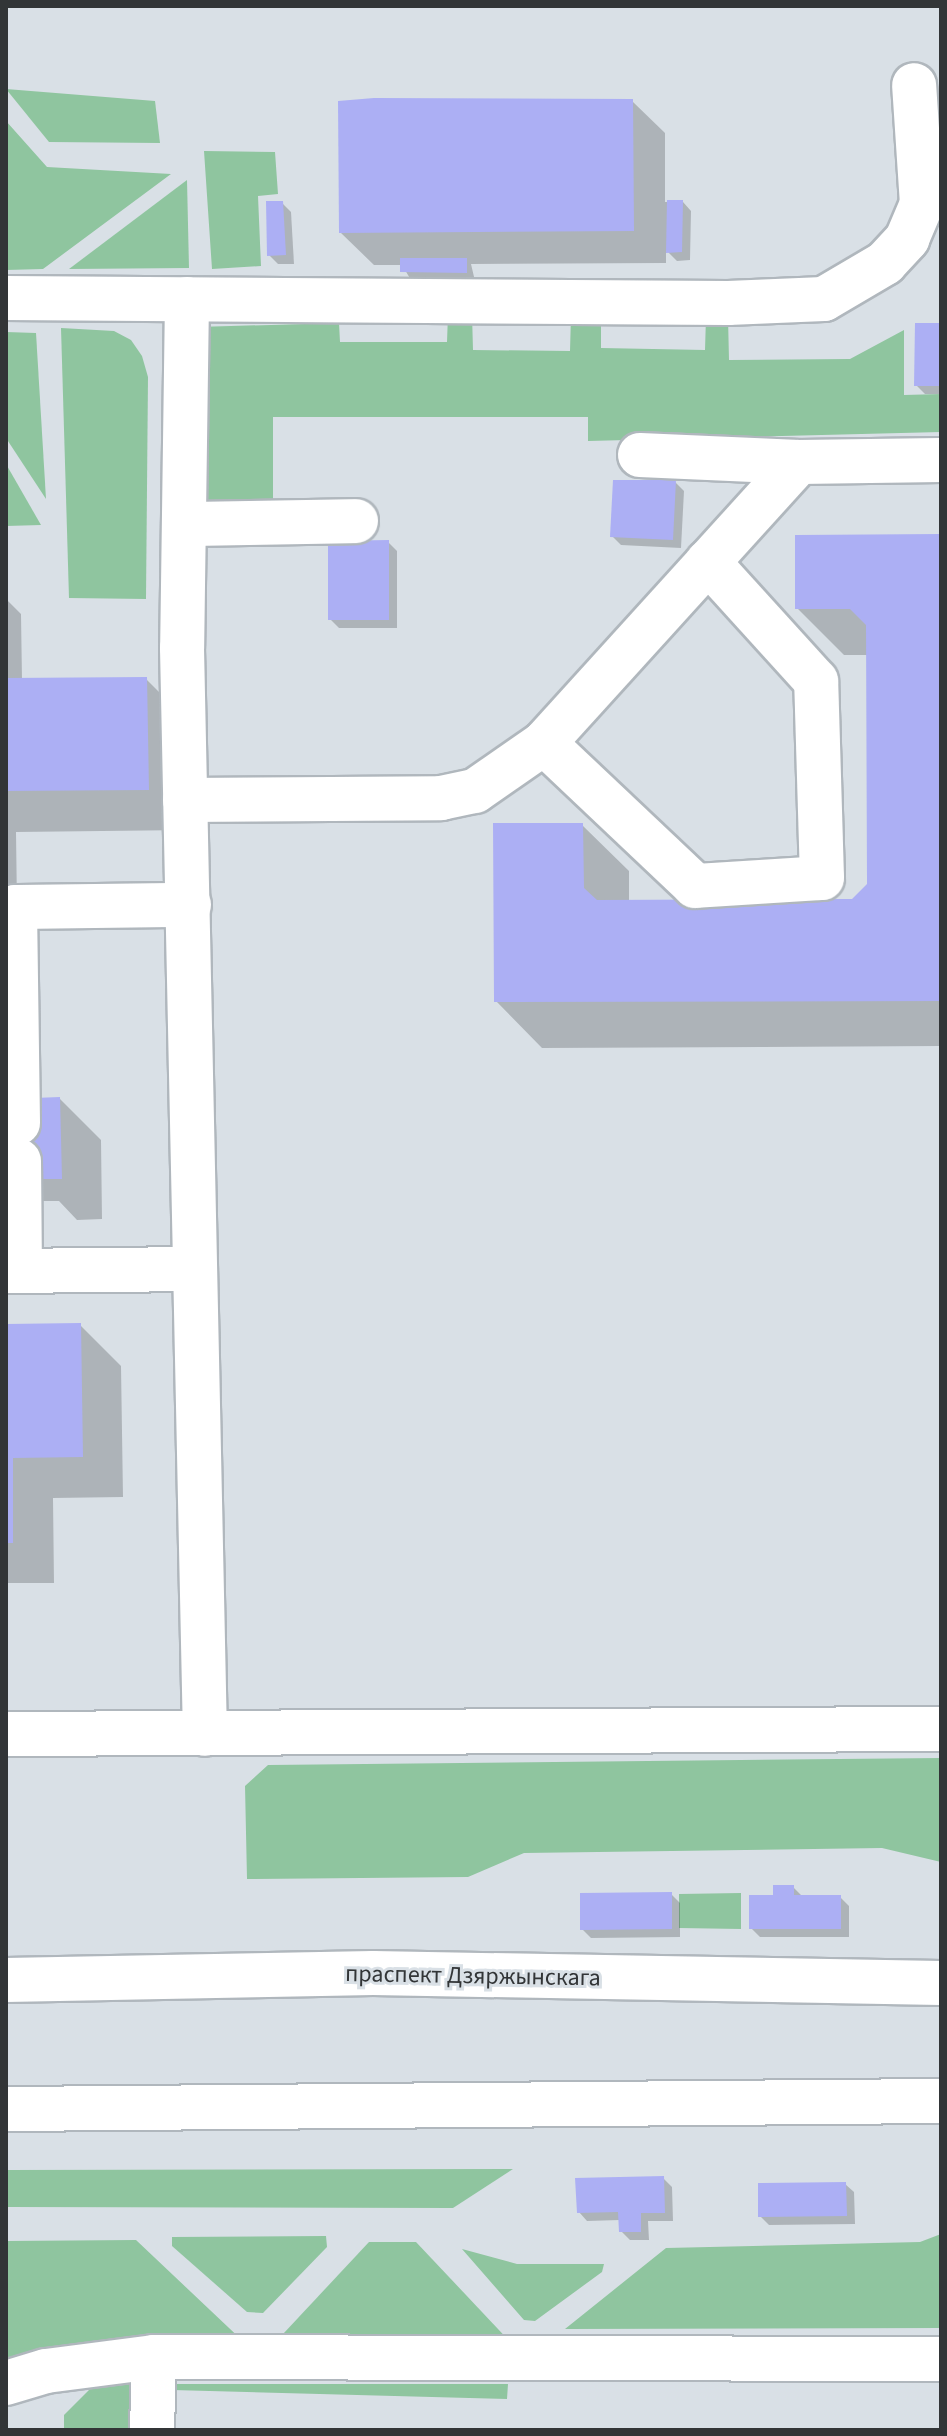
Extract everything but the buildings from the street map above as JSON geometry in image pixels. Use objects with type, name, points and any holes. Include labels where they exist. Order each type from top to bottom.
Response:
[{"type":"street","points":[[6,298],[728,303],[824,299],[885,263],[907,239],[922,204],[914,85]]},
{"type":"street","points":[[187,299],[185,800],[205,1734]]},
{"type":"street","points":[[640,455],[799,462],[941,460]]},
{"type":"street","points":[[185,800],[441,798],[475,791],[544,743],[799,462]]},
{"type":"street","points":[[185,524],[356,521]]},
{"type":"street","points":[[544,743],[695,886],[822,878],[816,681],[708,562]]},
{"type":"street","points":[[189,905],[15,907],[18,1142],[13,1270],[195,1269]]},
{"type":"street","points":[[6,1734],[941,1729]]},
{"type":"street","name":"праспект Дзяржынскага","points":[[6,1980],[373,1973],[941,1983]]},
{"type":"street","points":[[6,2109],[941,2101]]},
{"type":"street","points":[[6,2383],[46,2371],[154,2357],[941,2359]]},
{"type":"street","points":[[152,2430],[154,2357]]},
{"type":"green space","points":[[6,89],[155,101],[160,143],[49,142]]},
{"type":"green space","points":[[6,121],[47,167],[171,174],[43,269],[6,270]]},
{"type":"green space","points":[[204,151],[275,152],[278,194],[258,196],[261,266],[212,269]]},
{"type":"green space","points":[[187,180],[189,268],[69,269]]},
{"type":"green space","points":[[448,314],[472,314],[473,350],[570,351],[571,315],[601,315],[601,348],[705,350],[706,317],[728,317],[729,360],[850,359],[904,330],[904,395],[941,394],[941,432],[588,441],[588,417],[273,417],[273,508],[199,511],[197,327],[339,323],[340,342],[447,342]]},
{"type":"green space","points":[[61,328],[114,331],[131,340],[142,356],[148,377],[146,599],[69,598]]},
{"type":"green space","points":[[6,332],[36,333],[46,499],[6,438]]},
{"type":"green space","points":[[6,464],[41,525],[6,526]]},
{"type":"green space","points":[[941,1758],[941,1862],[882,1848],[524,1853],[468,1877],[247,1879],[245,1786],[268,1765]]},
{"type":"green space","points":[[741,1893],[741,1929],[679,1928],[679,1894]]},
{"type":"green space","points":[[513,2169],[453,2208],[6,2207],[6,2170]]},
{"type":"green space","points":[[941,2234],[941,2328],[565,2329],[666,2248],[920,2242]]},
{"type":"green space","points":[[326,2236],[327,2247],[263,2313],[247,2312],[172,2246],[172,2237]]},
{"type":"green space","points":[[136,2240],[247,2345],[53,2349],[6,2358],[6,2241]]},
{"type":"green space","points":[[369,2242],[416,2242],[516,2348],[269,2349]]},
{"type":"green space","points":[[462,2249],[517,2264],[604,2264],[602,2272],[535,2321],[524,2320]]},
{"type":"green space","points":[[95,2384],[508,2384],[507,2399],[135,2389],[134,2430],[64,2430],[64,2415]]}]
